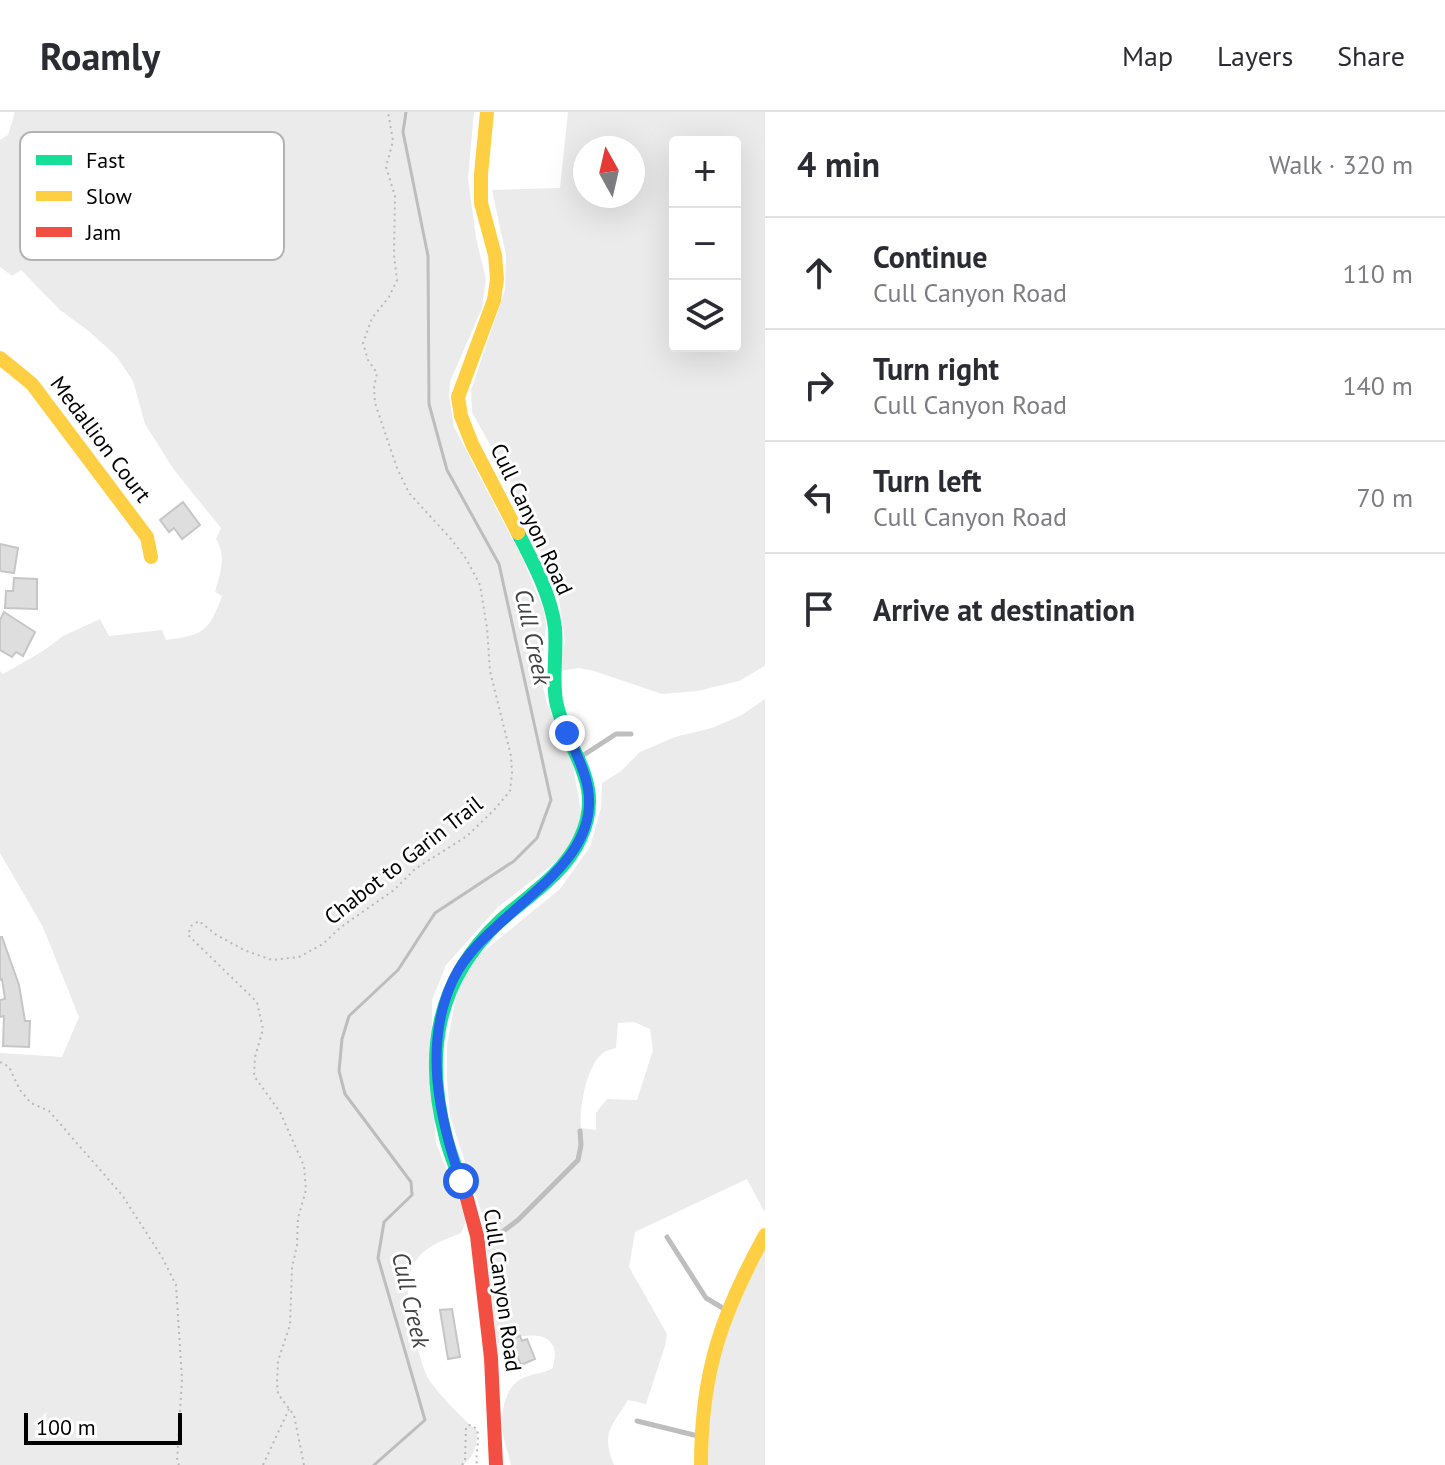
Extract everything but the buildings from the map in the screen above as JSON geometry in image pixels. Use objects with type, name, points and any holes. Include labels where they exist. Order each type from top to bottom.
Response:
[{"type":"street","name":"Cull Canyon Road","points":[[487,112],[481,203],[495,255],[497,279],[494,300],[458,397],[459,413],[546,595],[555,631],[555,699],[589,790],[585,831],[579,844],[561,867],[491,930],[470,953],[454,978],[443,1008],[437,1051],[439,1099],[446,1138],[469,1201],[478,1246],[493,1381],[496,1465]]},
{"type":"street","name":"Medallion Court","points":[[0,358],[32,384],[147,537],[151,557]]},
{"type":"street","points":[[701,1465],[700,1436],[707,1374],[720,1327],[745,1270],[765,1235]]},
{"type":"lane","points":[[579,759],[616,734],[631,734]]},
{"type":"lane","points":[[478,1246],[518,1220],[578,1160],[580,1131]]},
{"type":"lane","points":[[667,1237],[706,1298],[727,1310]]},
{"type":"lane","points":[[637,1421],[700,1436]]},
{"type":"path","name":"Chabot to Garin Trail","points":[[304,1465],[294,1415],[278,1394],[277,1383],[278,1361],[290,1325],[292,1268],[298,1218],[306,1190],[304,1166],[280,1112],[254,1076],[255,1057],[263,1029],[257,1002],[188,935],[191,926],[199,921],[244,950],[272,960],[299,957],[323,944],[341,927],[394,890],[415,869],[467,836],[510,791],[512,773],[511,756],[490,671],[480,585],[451,539],[409,493],[375,403],[377,373],[368,360],[363,343],[372,318],[389,297],[397,280],[394,255],[395,196],[386,167],[393,141],[388,112]]},
{"type":"path","points":[[0,1062],[9,1067],[20,1090],[31,1103],[49,1111],[122,1195],[162,1257],[176,1285],[182,1379],[179,1465]]},
{"type":"path","points":[[263,1465],[290,1408]]},
{"type":"path","points":[[462,1465],[465,1461],[466,1427],[470,1425],[477,1429],[477,1465]]},
{"type":"shaded area","points":[[15,112],[474,112],[468,178],[476,238],[486,279],[482,308],[450,382],[449,396],[454,427],[523,560],[544,611],[543,687],[572,760],[581,812],[579,827],[566,854],[498,907],[446,965],[432,1000],[436,1143],[467,1219],[461,1233],[421,1254],[412,1267],[408,1288],[414,1331],[426,1373],[445,1400],[477,1430],[475,1449],[463,1465],[0,1465],[0,1053],[62,1057],[79,1017],[43,927],[0,853],[0,671],[3,674],[63,636],[100,619],[109,636],[162,630],[166,640],[196,634],[213,618],[222,596],[215,592],[222,565],[216,539],[221,528],[174,470],[145,424],[133,381],[117,357],[60,310],[21,270],[12,276],[0,267],[0,140],[8,135]]},
{"type":"shaded area","points":[[568,112],[765,112],[765,666],[739,681],[697,691],[662,694],[594,671],[579,668],[560,671],[565,641],[559,600],[522,503],[472,412],[471,390],[505,290],[506,255],[492,190],[560,188]]},
{"type":"shaded area","points":[[765,699],[765,1210],[747,1179],[635,1232],[629,1267],[667,1334],[646,1404],[628,1400],[610,1431],[608,1445],[614,1465],[511,1465],[502,1426],[507,1396],[518,1381],[553,1368],[555,1354],[553,1345],[540,1336],[522,1336],[497,1344],[483,1217],[450,1116],[447,1045],[455,1001],[464,977],[478,956],[560,889],[590,847],[601,808],[602,783],[621,771],[640,752],[742,715]],"holes":[[[634,1022],[650,1029],[653,1050],[637,1100],[607,1099],[596,1113],[596,1130],[581,1128],[581,1110],[588,1077],[597,1059],[616,1048],[618,1023]]]},
{"type":"shaded area","points":[[765,1247],[765,1465],[708,1465],[709,1421],[716,1362],[734,1309]]},
{"type":"waterway","name":"Cull Creek","points":[[374,1465],[425,1420],[378,1258],[384,1222],[412,1195],[411,1182],[345,1094],[339,1071],[342,1039],[349,1016],[398,970],[435,913],[514,861],[537,838],[551,800],[499,564],[447,470],[429,404],[428,256],[403,132],[406,112]]},
{"type":"traffic: fast","points":[[466,1195],[446,1138],[436,1077],[441,1020],[449,994],[461,968],[478,944],[555,874],[573,852],[587,819],[589,801],[582,768],[556,701],[555,628],[550,603],[518,533]]},
{"type":"traffic: slow","points":[[487,112],[481,203],[495,255],[497,279],[494,300],[458,397],[461,416],[472,444],[518,533]]},
{"type":"traffic: slow","points":[[0,358],[32,384],[147,537],[151,557]]},
{"type":"traffic: slow","points":[[701,1465],[705,1402],[716,1346],[736,1292],[765,1235]]},
{"type":"traffic: jam","points":[[466,1195],[477,1236],[491,1358],[496,1465]]},
{"type":"route","points":[[461,1181],[446,1138],[439,1099],[437,1051],[443,1008],[464,961],[491,930],[561,867],[585,831],[589,790],[567,733]]}]
